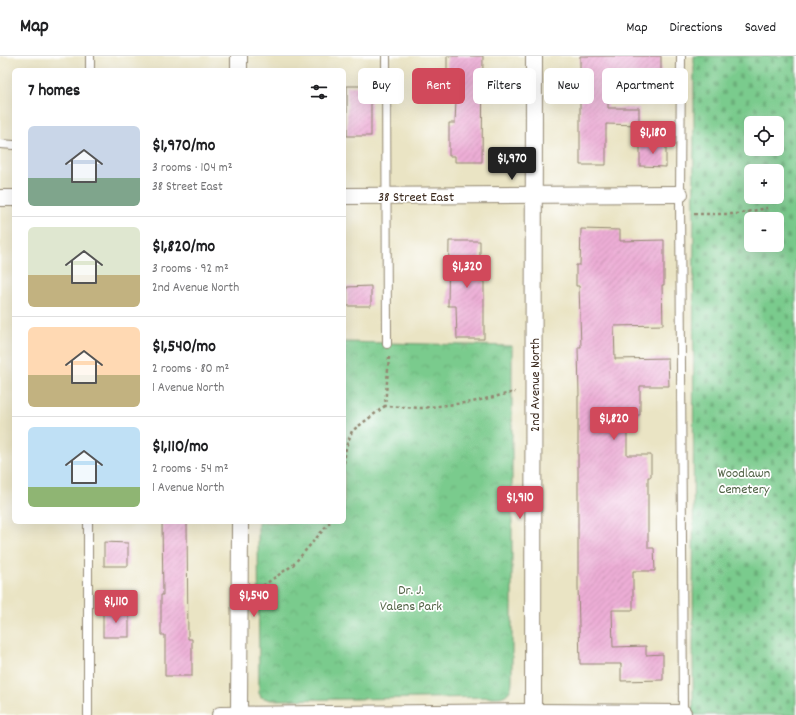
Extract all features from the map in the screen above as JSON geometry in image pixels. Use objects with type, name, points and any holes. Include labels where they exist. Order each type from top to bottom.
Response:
[{"type":"street","points":[[239,56],[239,68]]},
{"type":"street","name":"2nd Avenue North","points":[[533,714],[534,56]]},
{"type":"street","name":"38 Street East","points":[[346,196],[680,194]]},
{"type":"street","points":[[0,198],[12,198]]},
{"type":"street","points":[[239,715],[240,524]]},
{"type":"street","points":[[220,715],[683,714]]},
{"type":"lane","points":[[90,56],[90,68]]},
{"type":"lane","points":[[386,56],[386,344]]},
{"type":"lane","points":[[681,56],[680,194],[683,714]]},
{"type":"lane","points":[[0,144],[12,145]]},
{"type":"lane","points":[[88,524],[88,715]]},
{"type":"path","points":[[681,214],[737,214],[767,208]]},
{"type":"path","points":[[385,406],[390,359],[386,344]]},
{"type":"path","points":[[346,447],[352,431],[385,406],[422,408],[472,402],[516,392]]},
{"type":"path","points":[[255,590],[293,565],[328,524]]},
{"type":"green space","name":"Woodlawn Cemetery","points":[[694,56],[796,56],[796,715],[693,715]]},
{"type":"green space","name":"Dr. J. Valens Park","points":[[346,342],[512,346],[512,680],[509,691],[506,695],[500,697],[271,700],[261,697],[259,693],[258,524],[346,524]]},
{"type":"building","points":[[447,56],[483,56],[483,68],[473,68],[473,104],[483,104],[482,162],[455,162],[455,156],[449,156],[449,123],[455,123],[456,104],[465,104],[465,68],[447,68]]},
{"type":"building","points":[[580,56],[661,56],[661,68],[602,68],[602,104],[608,104],[608,108],[639,108],[639,125],[606,124],[606,165],[580,165],[580,104],[594,104],[594,68],[580,68]]},
{"type":"building","points":[[347,86],[358,86],[358,104],[371,104],[371,136],[347,136]]},
{"type":"building","points":[[640,143],[666,143],[666,167],[640,166]]},
{"type":"building","points":[[581,229],[620,230],[620,241],[664,240],[664,285],[662,285],[663,325],[614,326],[615,359],[668,358],[669,386],[640,386],[640,415],[627,415],[627,455],[651,455],[651,477],[648,477],[648,548],[654,548],[655,571],[633,571],[633,610],[612,610],[613,647],[646,646],[646,655],[663,654],[663,680],[621,681],[621,664],[580,664],[578,587],[578,347],[581,347],[579,286],[576,286],[576,265],[580,265]]},
{"type":"building","points":[[449,241],[480,241],[480,281],[484,281],[484,339],[457,339],[456,306],[448,306]]},
{"type":"building","points":[[371,286],[371,306],[347,306],[347,287]]},
{"type":"building","points":[[162,524],[187,524],[188,639],[192,639],[192,676],[165,676],[165,635],[161,635],[161,595],[163,595]]},
{"type":"building","points":[[104,542],[128,543],[128,566],[104,566]]},
{"type":"building","points":[[103,611],[129,611],[129,637],[103,637]]}]
